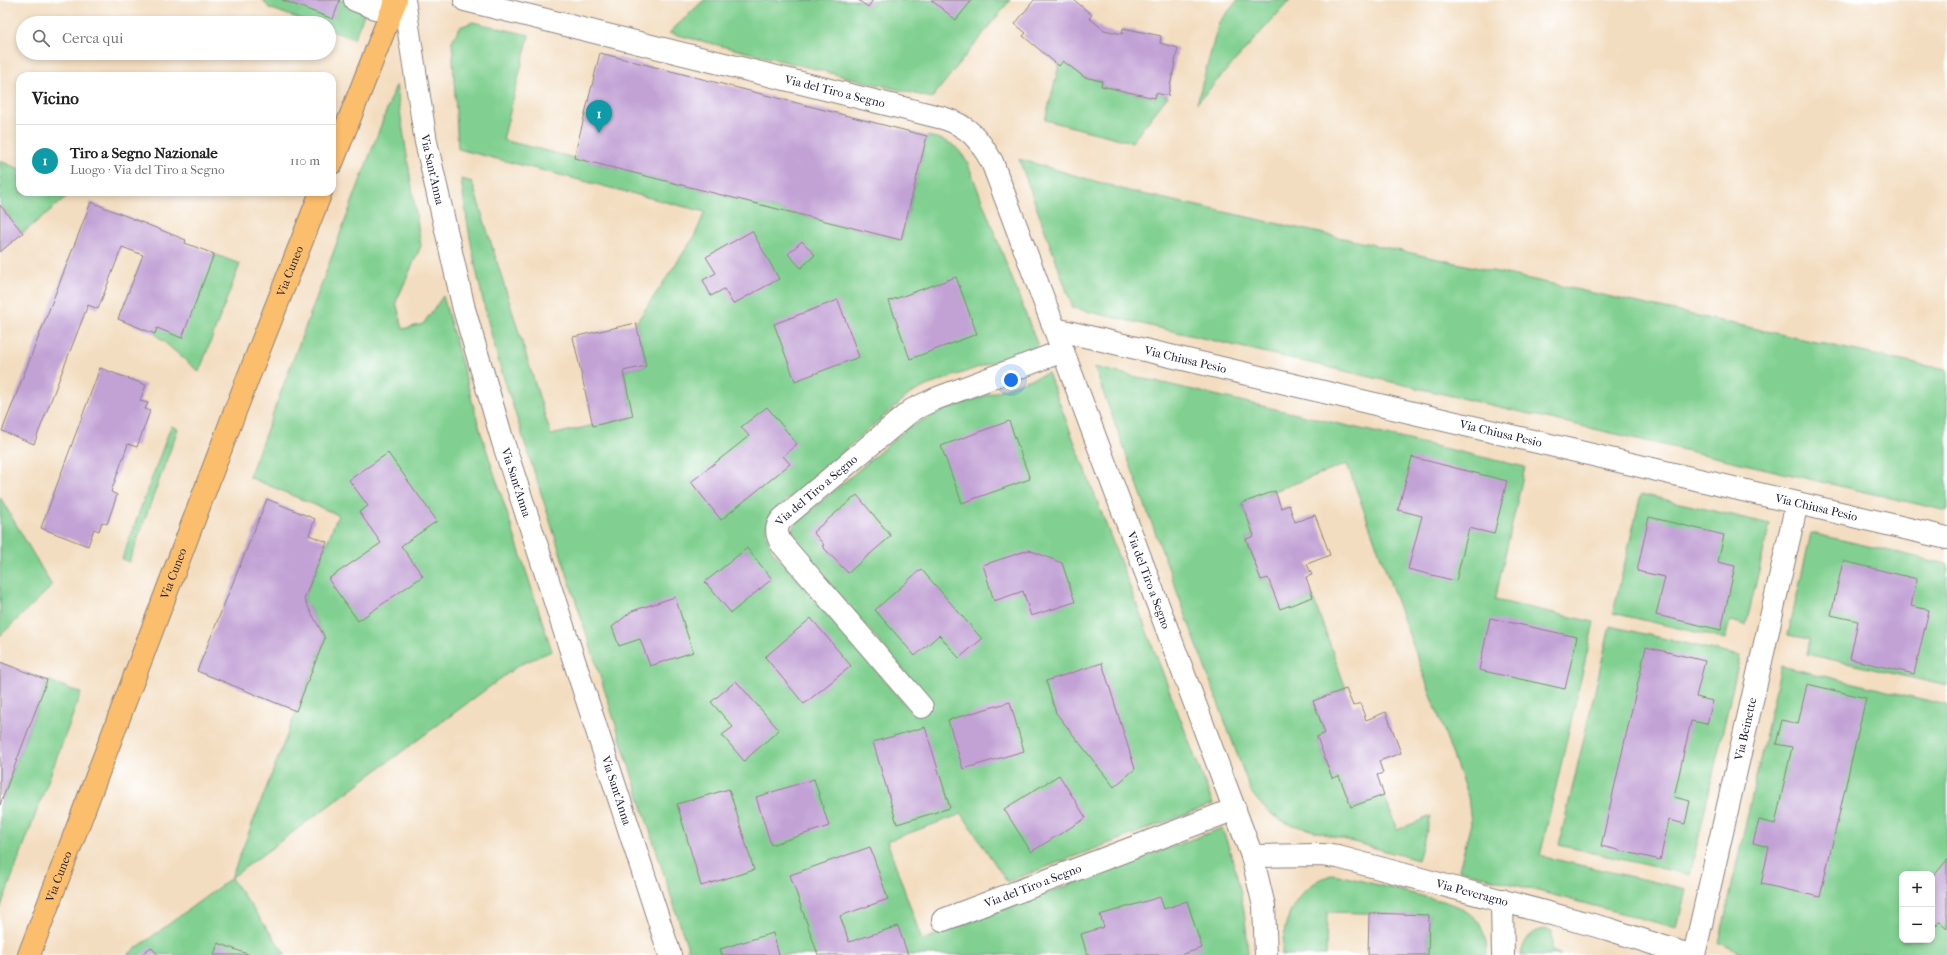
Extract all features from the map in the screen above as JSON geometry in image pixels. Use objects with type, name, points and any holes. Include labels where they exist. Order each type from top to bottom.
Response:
[{"type":"main road","points":[[336,153],[397,5]]},
{"type":"main road","name":"Via Cuneo","points":[[29,955],[237,406],[319,196]]},
{"type":"street","points":[[355,0],[397,5]]},
{"type":"street","name":"Via del Tiro a Segno","points":[[465,0],[956,122],[968,129],[977,139],[992,162],[1252,856],[1264,906],[1266,955]]},
{"type":"street","name":"Via Sant'Anna","points":[[397,5],[445,232],[466,317],[502,442],[670,955]]},
{"type":"street","name":"Via Chiusa Pesio","points":[[1055,329],[1947,538]]},
{"type":"street","name":"Via del Tiro a Segno","points":[[922,707],[781,543],[777,536],[778,524],[782,519],[912,410],[935,399],[1063,351]]},
{"type":"street","name":"Via Beinette","points":[[1694,955],[1797,503]]},
{"type":"street","name":"Via del Tiro a Segno","points":[[943,920],[1235,809]]},
{"type":"street","name":"Via Peveragno","points":[[1252,856],[1321,855],[1338,857],[1608,929],[1689,955]]},
{"type":"street","points":[[1502,900],[1503,955]]},
{"type":"green space","points":[[263,0],[370,0],[354,39],[336,33],[336,16],[291,16],[269,8]]},
{"type":"green space","points":[[704,0],[1010,0],[932,98],[669,33]]},
{"type":"green space","points":[[1238,0],[1290,0],[1197,103],[1219,22]]},
{"type":"green space","points":[[473,22],[529,35],[503,140],[901,240],[927,136],[941,139],[956,147],[968,164],[1038,346],[926,386],[910,394],[773,512],[766,526],[768,540],[772,550],[914,715],[930,701],[798,547],[792,536],[794,525],[909,427],[939,412],[1048,373],[1213,804],[1007,882],[962,814],[887,841],[922,940],[1222,828],[1237,875],[1243,906],[1248,955],[690,955],[499,363],[477,272],[461,179],[472,182],[551,435],[633,416],[623,371],[646,366],[636,323],[694,237],[705,212],[458,149],[452,41],[460,27]]},
{"type":"green space","points":[[1063,61],[1084,77],[1102,81],[1101,86],[1155,98],[1156,93],[1168,96],[1132,142],[1045,120],[1059,66]]},
{"type":"green space","points":[[396,85],[421,246],[396,302],[403,329],[423,324],[443,296],[481,433],[552,651],[519,665],[231,878],[325,638],[304,599],[338,515],[249,477]]},
{"type":"green space","points":[[1019,159],[1129,191],[1916,364],[1947,369],[1947,511],[1073,308]]},
{"type":"green space","points":[[0,161],[16,167],[16,196],[67,196],[23,233],[0,205]]},
{"type":"green space","points":[[214,254],[240,264],[199,372],[155,334],[157,328]]},
{"type":"green space","points":[[1094,367],[1525,467],[1495,600],[1594,622],[1540,856],[1686,889],[1677,928],[1459,870],[1471,823],[1468,797],[1347,464],[1242,503],[1254,536],[1246,539],[1261,580],[1268,578],[1280,609],[1313,597],[1346,689],[1313,701],[1325,733],[1317,737],[1332,778],[1339,776],[1351,807],[1384,795],[1397,830],[1431,816],[1418,860],[1289,824],[1272,815],[1263,807],[1251,792]]},
{"type":"green space","points":[[171,426],[178,429],[129,562],[122,559]]},
{"type":"green space","points":[[1641,494],[1770,524],[1746,625],[1730,621],[1725,639],[1613,613]]},
{"type":"green space","points":[[0,497],[52,586],[0,636]]},
{"type":"green space","points":[[1811,533],[1947,564],[1947,686],[1807,654],[1810,639],[1788,635]]},
{"type":"green space","points":[[1610,626],[1740,656],[1690,875],[1559,845]]},
{"type":"green space","points":[[1781,666],[1947,705],[1947,955],[1746,955],[1719,943]]},
{"type":"green space","points":[[47,680],[81,693],[0,909],[0,806]]},
{"type":"green space","points":[[1334,874],[1446,902],[1464,910],[1477,921],[1481,927],[1486,944],[1487,955],[1428,955],[1429,915],[1327,912],[1326,955],[1282,955],[1285,928],[1294,905],[1310,886],[1321,879]]},
{"type":"green space","points":[[231,878],[286,955],[127,955]]},
{"type":"green space","points":[[1544,929],[1552,931],[1552,951],[1562,955],[1521,955],[1528,938],[1534,932]]},
{"type":"building","points":[[282,0],[340,0],[334,16],[325,16]]},
{"type":"building","points":[[858,0],[873,0],[868,7]]},
{"type":"building","points":[[931,0],[972,0],[956,20]]},
{"type":"building","points":[[1034,0],[1074,0],[1092,15],[1089,18],[1104,30],[1122,34],[1123,28],[1161,36],[1160,43],[1178,48],[1168,96],[1156,93],[1155,98],[1101,86],[1102,81],[1084,77],[1063,61],[1059,66],[1023,36],[1026,33],[1015,24]]},
{"type":"building","points":[[600,53],[927,136],[901,240],[574,158]]},
{"type":"building","points":[[91,202],[186,240],[185,243],[214,254],[182,338],[157,328],[155,334],[118,319],[143,255],[122,247],[98,309],[88,305],[34,444],[2,431]]},
{"type":"building","points":[[0,205],[23,233],[0,252]]},
{"type":"building","points":[[752,231],[779,279],[733,304],[724,289],[711,296],[703,280],[716,273],[706,257]]},
{"type":"building","points":[[802,241],[815,255],[801,268],[788,254]]},
{"type":"building","points":[[956,277],[977,334],[910,359],[889,301]]},
{"type":"building","points":[[838,300],[859,357],[795,381],[774,324]]},
{"type":"building","points":[[636,323],[646,366],[623,371],[633,416],[593,426],[573,337]]},
{"type":"building","points":[[100,368],[146,385],[140,401],[148,403],[145,409],[150,411],[137,447],[128,444],[111,492],[117,495],[107,524],[102,522],[99,531],[94,529],[88,546],[41,528]]},
{"type":"building","points":[[767,407],[797,444],[783,456],[790,464],[721,520],[691,482],[749,436],[741,427]]},
{"type":"building","points":[[1009,421],[1030,479],[962,503],[941,446]]},
{"type":"building","points":[[388,453],[437,521],[401,546],[423,576],[358,621],[328,579],[381,543],[359,512],[368,506],[349,480]]},
{"type":"building","points":[[1412,457],[1507,481],[1494,534],[1469,528],[1456,581],[1408,569],[1422,516],[1398,510]]},
{"type":"building","points":[[1275,491],[1281,508],[1289,505],[1295,522],[1315,515],[1330,555],[1307,564],[1312,575],[1306,577],[1313,597],[1280,609],[1268,578],[1261,580],[1246,539],[1254,536],[1242,503]]},
{"type":"building","points":[[857,495],[891,536],[848,573],[822,546],[824,545],[813,532]]},
{"type":"building","points":[[267,499],[315,519],[309,535],[327,542],[304,599],[325,638],[296,711],[197,671]]},
{"type":"building","points":[[1649,517],[1724,535],[1718,562],[1735,566],[1721,630],[1656,615],[1665,577],[1637,571]]},
{"type":"building","points":[[747,548],[772,579],[731,613],[705,582]]},
{"type":"building","points":[[1029,550],[1062,563],[1075,602],[1031,616],[1023,591],[994,601],[983,565]]},
{"type":"building","points":[[1843,561],[1917,579],[1911,606],[1929,610],[1914,674],[1850,659],[1858,621],[1831,615]]},
{"type":"building","points":[[921,569],[982,639],[959,658],[939,635],[915,656],[875,610]]},
{"type":"building","points":[[675,597],[693,652],[650,666],[640,639],[619,646],[612,627],[632,611]]},
{"type":"building","points":[[811,618],[851,666],[804,704],[765,657]]},
{"type":"building","points":[[1490,618],[1577,637],[1565,689],[1479,670]]},
{"type":"building","points":[[1646,647],[1705,661],[1696,697],[1713,701],[1707,724],[1691,721],[1674,797],[1690,801],[1685,824],[1669,820],[1660,860],[1601,846]]},
{"type":"building","points":[[0,662],[47,680],[0,805]]},
{"type":"building","points":[[1102,663],[1135,769],[1114,787],[1056,713],[1046,681]]},
{"type":"building","points":[[736,681],[779,730],[744,761],[722,735],[733,727],[711,702]]},
{"type":"building","points":[[1807,684],[1866,698],[1820,897],[1761,884],[1769,847],[1753,843],[1759,820],[1775,824],[1792,747],[1776,744],[1782,720],[1798,724]]},
{"type":"building","points":[[1346,689],[1353,706],[1360,703],[1366,720],[1386,712],[1401,753],[1379,761],[1383,773],[1377,775],[1384,795],[1351,807],[1339,776],[1332,778],[1317,737],[1325,733],[1313,701]]},
{"type":"building","points":[[1010,702],[1024,751],[963,769],[948,720]]},
{"type":"building","points":[[925,727],[950,808],[897,824],[873,742]]},
{"type":"building","points":[[1059,775],[1086,818],[1031,852],[1004,809]]},
{"type":"building","points":[[814,779],[829,826],[771,845],[756,797]]},
{"type":"building","points":[[729,789],[754,870],[701,886],[677,804]]},
{"type":"building","points":[[870,847],[888,899],[840,916],[849,942],[898,926],[908,955],[818,955],[790,875]]},
{"type":"building","points":[[1947,860],[1947,928],[1940,922],[1935,925],[1935,874]]},
{"type":"building","points":[[1160,897],[1164,909],[1187,901],[1202,948],[1180,955],[1087,955],[1081,934],[1104,927],[1100,915]]},
{"type":"building","points":[[1369,913],[1429,915],[1428,955],[1368,955]]},
{"type":"building","points":[[773,933],[779,955],[722,955],[720,949]]},
{"type":"building","points":[[218,943],[250,955],[214,955]]},
{"type":"building","points":[[151,947],[158,955],[141,955]]},
{"type":"place","name":"Tiro a Segno Nazionale","points":[[599,133]]}]
